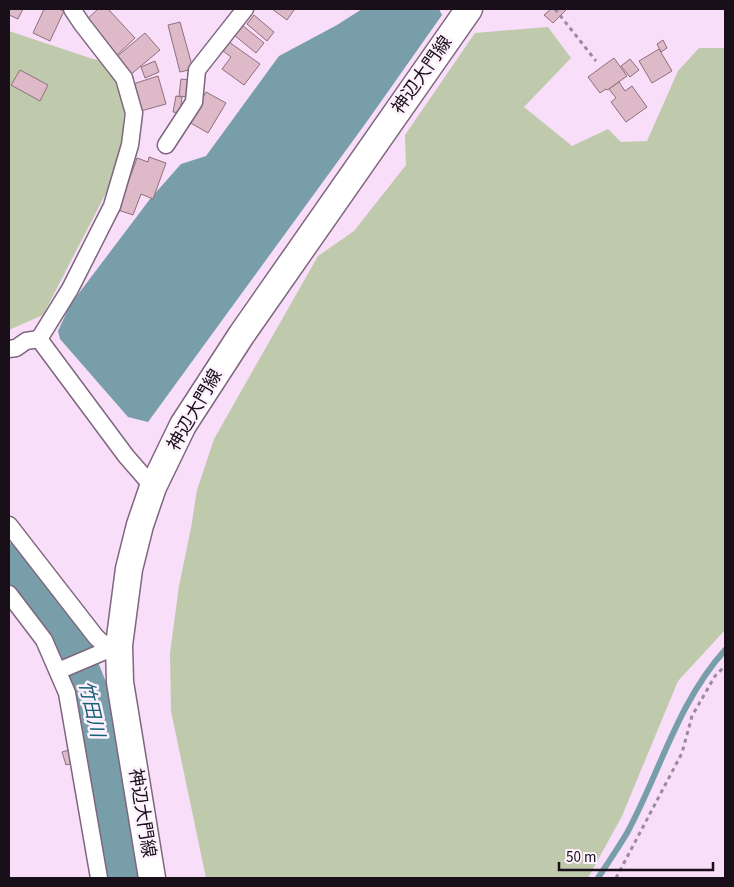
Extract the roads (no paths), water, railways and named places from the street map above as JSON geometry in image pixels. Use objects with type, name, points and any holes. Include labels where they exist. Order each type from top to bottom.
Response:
[{"type":"main road","name":"神辺大門線","points":[[152,878],[120,682],[108,649],[140,525],[154,487],[183,425],[242,334],[468,9]]},
{"type":"street","points":[[9,349],[16,348],[26,341],[39,339],[70,289],[112,206],[130,145],[134,114],[124,78],[72,9]]},
{"type":"street","points":[[166,146],[194,102],[197,70],[245,9]]},
{"type":"street","points":[[39,339],[126,456],[154,487]]},
{"type":"street","points":[[9,525],[108,649],[60,669]]},
{"type":"street","points":[[9,594],[44,640],[60,669],[67,693],[99,878]]},
{"type":"water","points":[[362,9],[439,9],[442,15],[148,422],[128,417],[60,339],[58,331],[70,305],[150,199],[181,164],[206,156],[279,56],[337,25]]},
{"type":"waterway","name":"竹田川","points":[[9,561],[70,640],[89,688],[126,878]]},
{"type":"waterway","points":[[598,878],[627,833],[639,810],[694,692],[725,650]]}]
